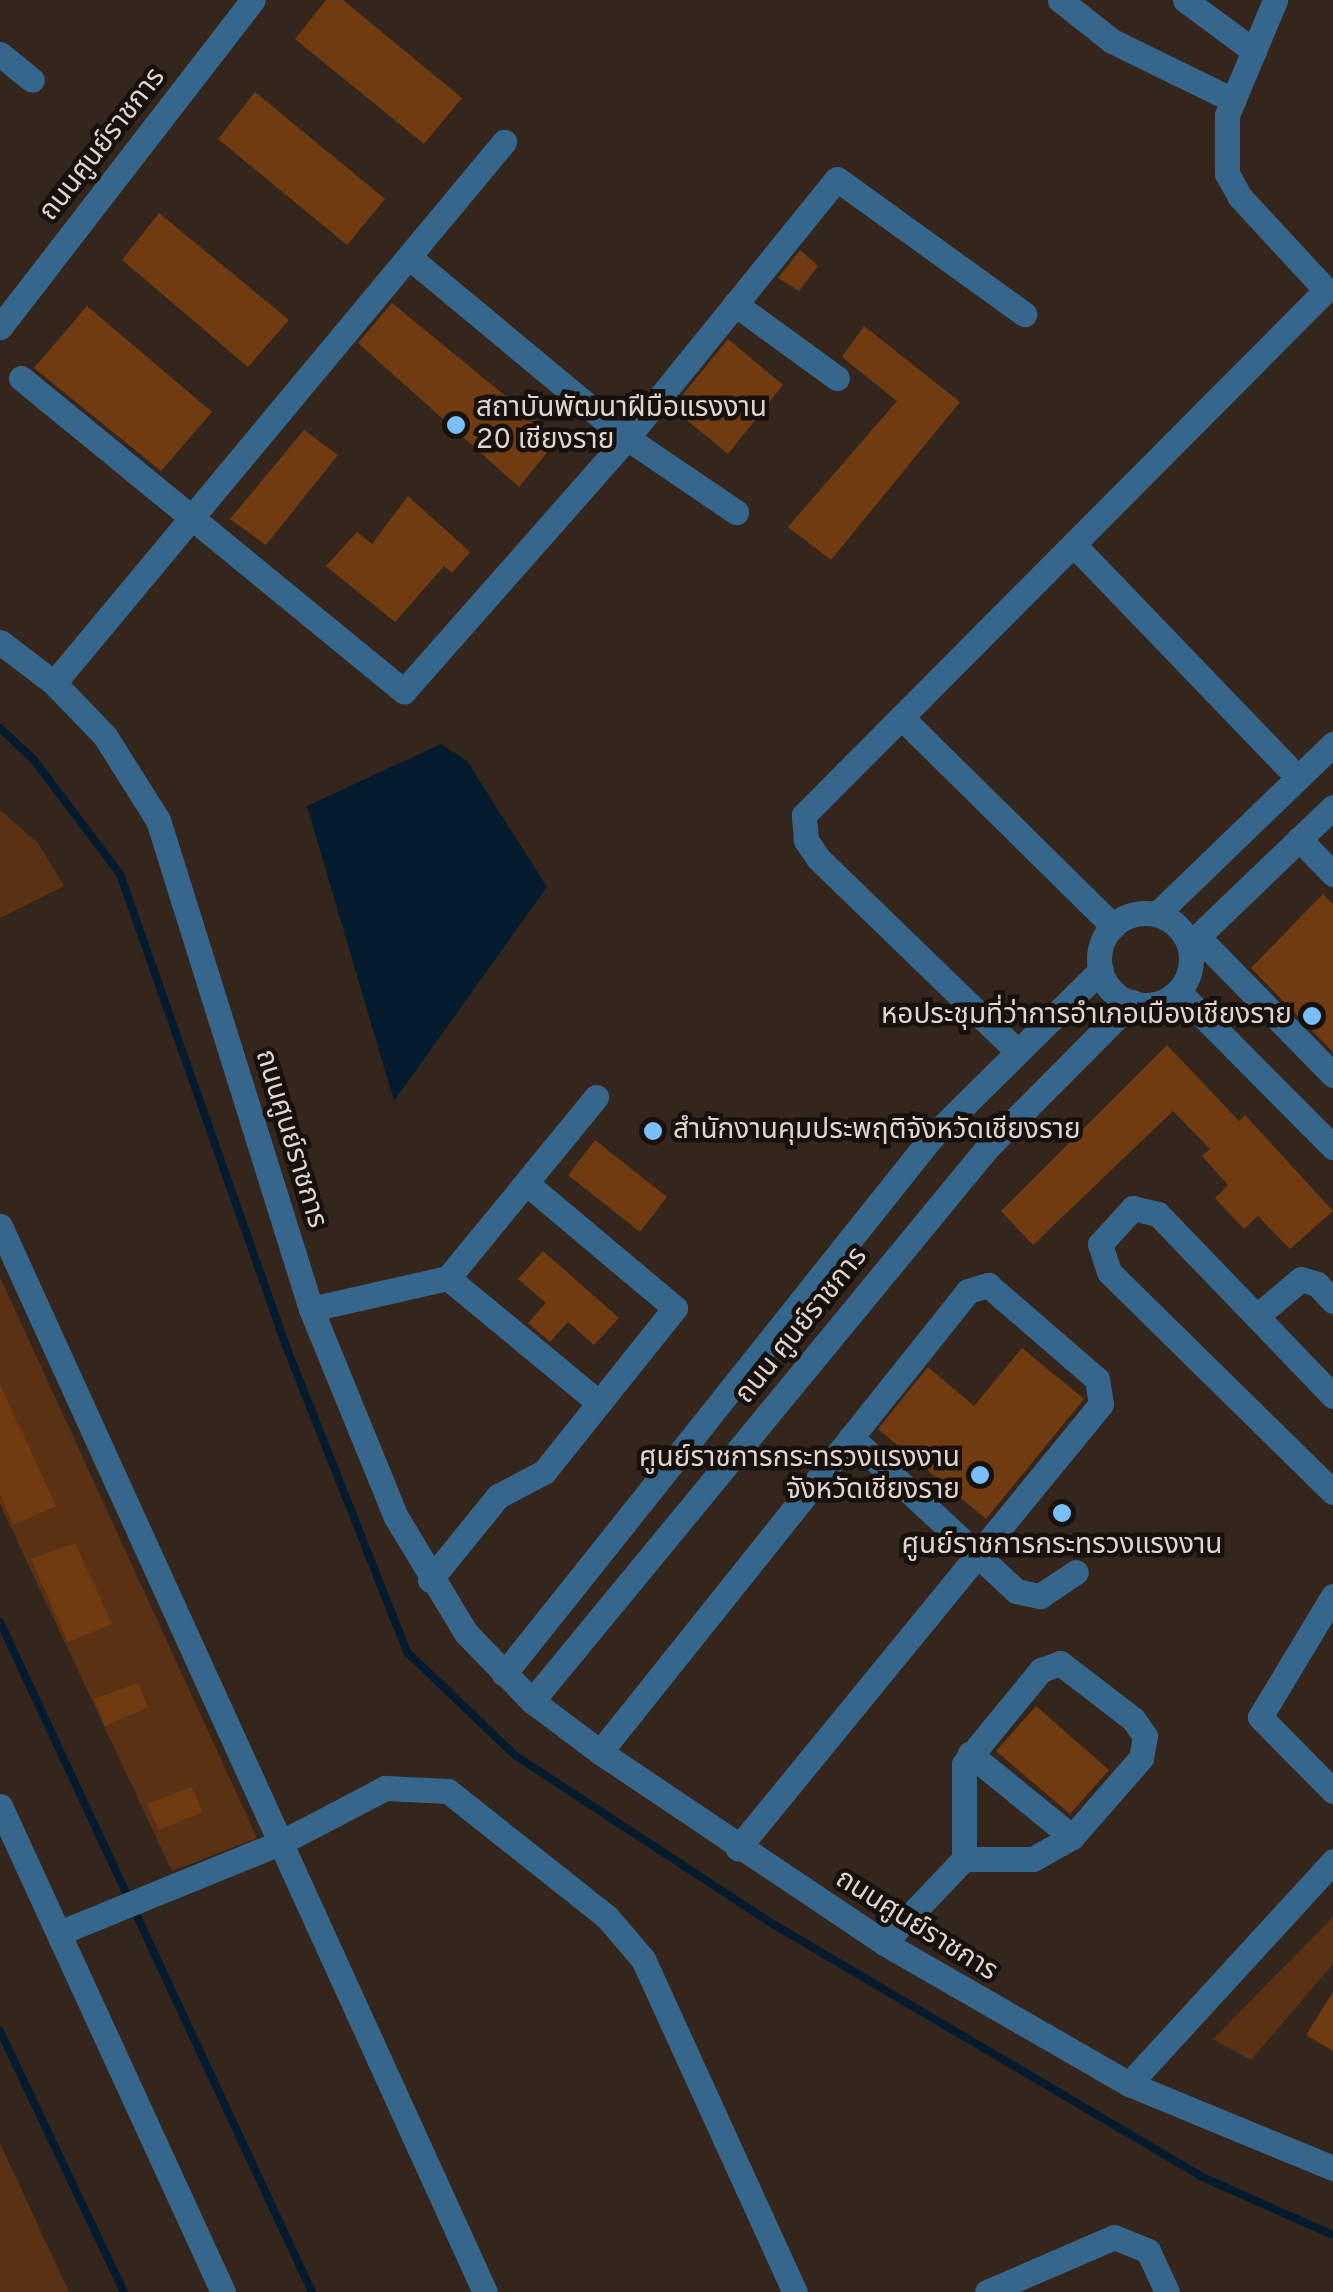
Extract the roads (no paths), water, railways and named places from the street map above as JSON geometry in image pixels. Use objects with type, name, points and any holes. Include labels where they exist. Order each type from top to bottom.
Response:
[{"type":"street","name":"ถนนศูนย์ราชการ","points":[[0,327],[254,0]]},
{"type":"street","points":[[1060,0],[1112,41],[1233,100]]},
{"type":"street","points":[[1185,0],[1254,50]]},
{"type":"street","points":[[1016,1050],[806,840],[804,815],[820,794],[1329,294],[1240,198],[1226,174],[1223,143],[1233,100],[1275,0]]},
{"type":"street","points":[[0,54],[32,80]]},
{"type":"street","points":[[54,684],[504,142]]},
{"type":"street","points":[[21,378],[404,691],[627,438],[838,179],[1024,314]]},
{"type":"street","points":[[410,258],[627,438],[736,512]]},
{"type":"street","points":[[735,304],[837,378]]},
{"type":"street","points":[[1074,545],[1286,765]]},
{"type":"street","name":"ถนนศูนย์ราชการ","points":[[0,642],[54,684],[104,736],[158,820],[311,1308],[396,1517],[430,1580],[504,1674],[532,1701],[600,1752],[884,1943],[1129,2084],[1333,2168]]},
{"type":"street","points":[[900,717],[1112,926]]},
{"type":"street","points":[[1157,914],[1333,744]]},
{"type":"street","points":[[1333,806],[1193,941],[1190,970],[1178,990],[1156,1003],[1132,1002],[1107,984],[1100,970],[1099,954],[1112,926],[1141,913],[1157,914],[1193,941],[1333,1075]]},
{"type":"street","points":[[1300,839],[1333,874]]},
{"type":"street","points":[[504,1674],[931,1138],[1100,970]]},
{"type":"street","points":[[1178,990],[1333,1147]]},
{"type":"street","name":"ถนน ศูนย์ราชการ","points":[[532,1701],[987,1148],[1132,1002]]},
{"type":"street","points":[[311,1308],[448,1278],[596,1097]]},
{"type":"street","points":[[430,1580],[498,1496],[544,1472],[675,1308],[526,1183]]},
{"type":"street","points":[[1333,1396],[1145,1207],[1133,1208],[1100,1244],[1109,1272],[1333,1492]]},
{"type":"street","points":[[0,1226],[485,2292]]},
{"type":"street","points":[[448,1278],[598,1404]]},
{"type":"street","points":[[1257,1316],[1301,1279],[1317,1284],[1333,1302]]},
{"type":"street","points":[[600,1752],[968,1291],[988,1285],[1097,1379],[1101,1404],[738,1848]]},
{"type":"street","points":[[851,1437],[977,1554],[1028,1595],[1054,1591],[1076,1572]]},
{"type":"street","points":[[1333,1596],[1260,1717],[1333,1791]]},
{"type":"street","points":[[884,1943],[964,1859],[1046,1856],[1072,1837],[1141,1758],[1142,1730],[1060,1663],[1050,1664],[970,1754],[961,1774],[964,1859]]},
{"type":"street","points":[[970,1754],[1072,1837]]},
{"type":"street","points":[[59,1933],[280,1842],[385,1788],[448,1791],[607,1917],[642,1959],[795,2292]]},
{"type":"street","points":[[0,1806],[223,2292]]},
{"type":"street","points":[[1129,2084],[1333,1861]]},
{"type":"street","points":[[987,2292],[1114,2237],[1148,2251],[1167,2292]]},
{"type":"water","points":[[441,744],[467,761],[547,887],[394,1101],[307,806]]},
{"type":"waterway","points":[[0,728],[34,760],[120,874],[286,1346],[407,1652],[516,1756],[773,1924],[1200,2176],[1333,2235]]},
{"type":"waterway","points":[[0,1622],[312,2292]]},
{"type":"waterway","points":[[0,2031],[124,2292]]},
{"type":"place","name":"สถาบันพัฒนาฝีมือแรงงาน 20 เชียงราย","points":[[456,425]]},
{"type":"place","name":"หอประชุมที่ว่าการอำเภอเมืองเชียงราย","points":[[1312,1016]]},
{"type":"place","name":"สำนักงานคุมประพฤติจังหวัดเชียงราย","points":[[653,1131]]},
{"type":"place","name":"ศูนย์ราชการกระทรวงแรงงาน จังหวัดเชียงราย","points":[[980,1475]]},
{"type":"place","name":"ศูนย์ราชการกระทรวงแรงงาน","points":[[1062,1513]]}]
